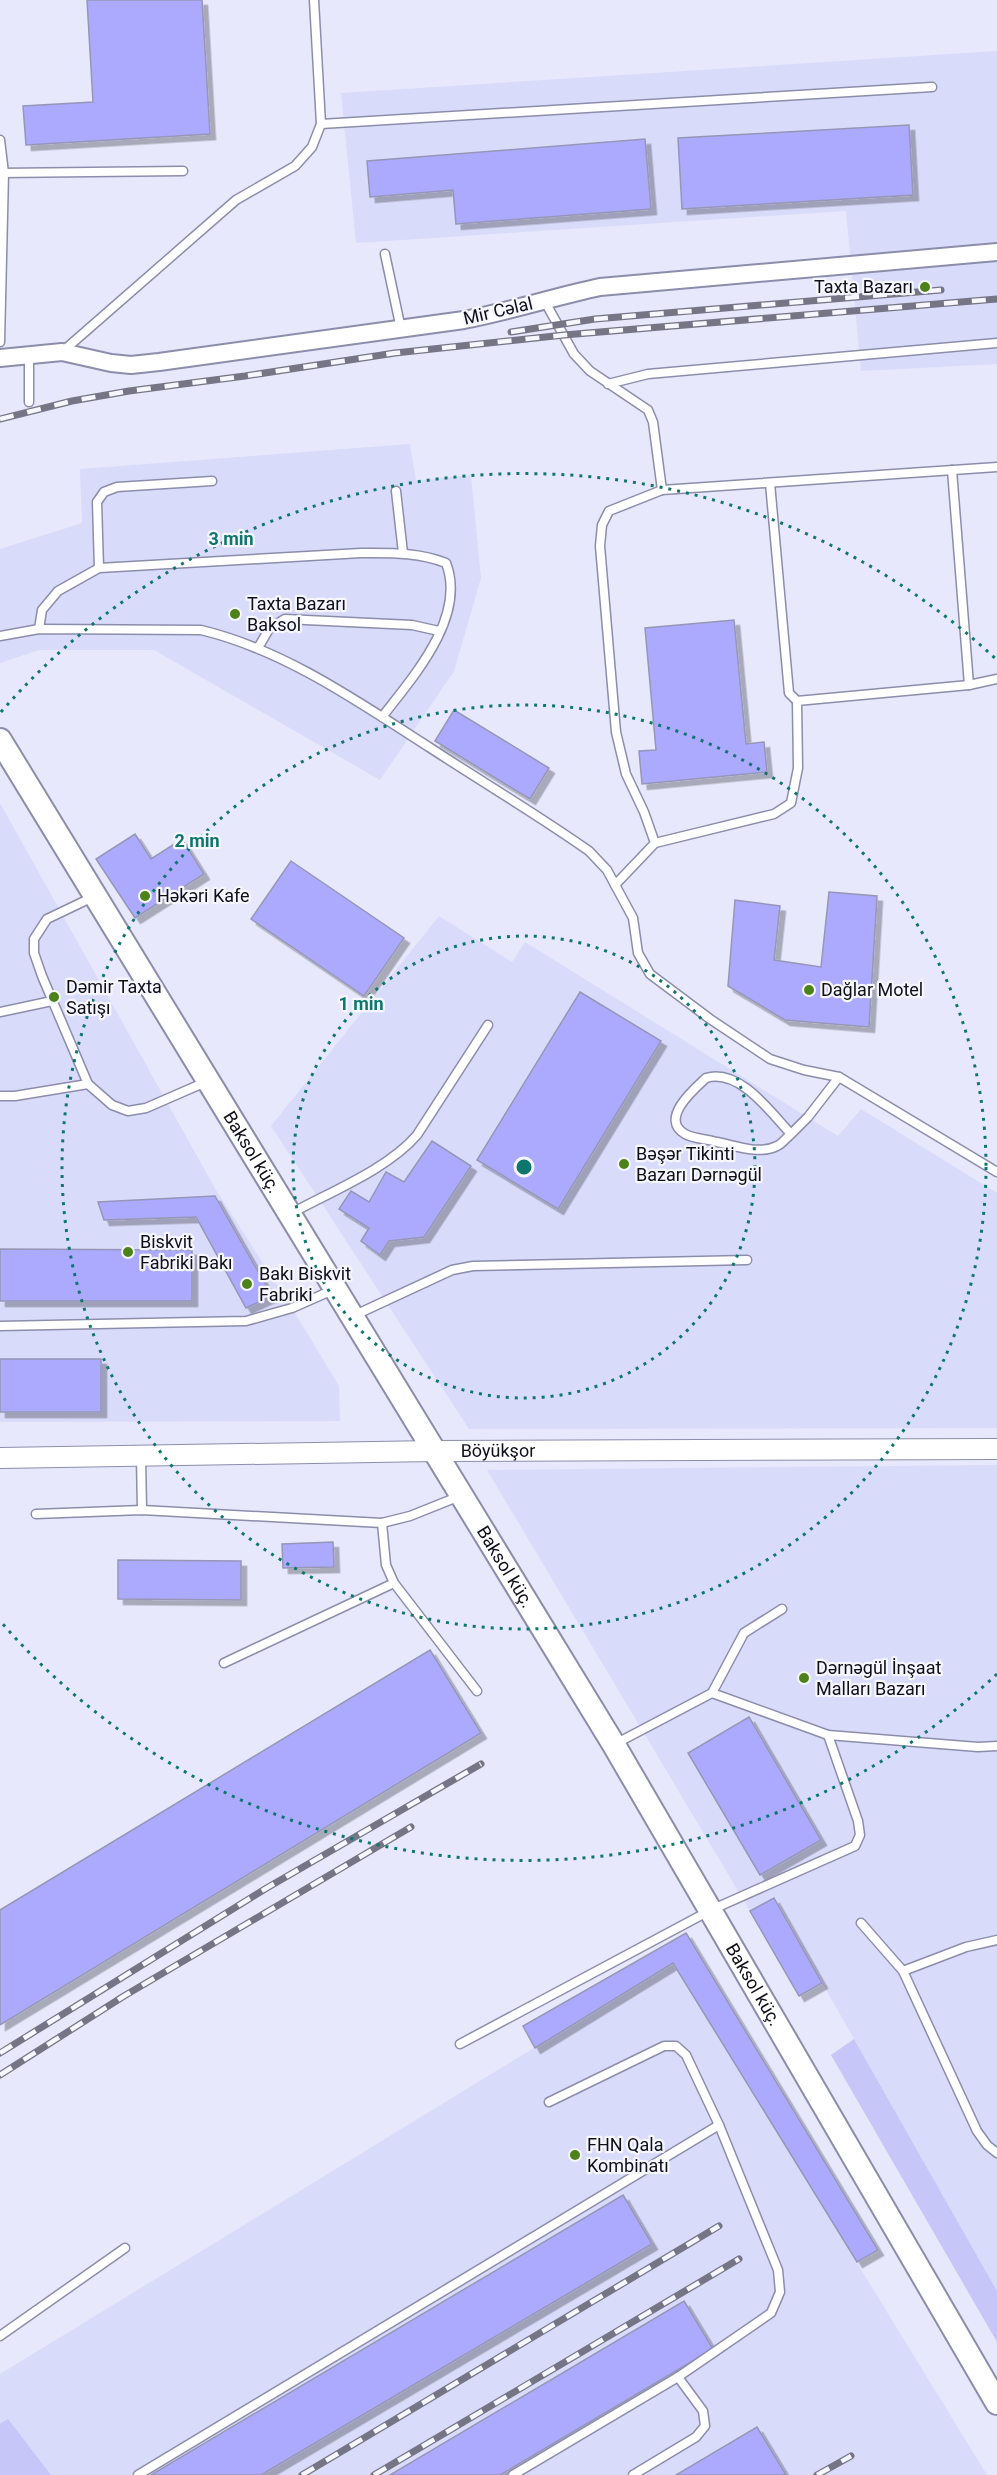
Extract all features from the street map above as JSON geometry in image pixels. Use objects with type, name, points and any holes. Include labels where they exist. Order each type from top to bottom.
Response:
[{"type":"main road","name":"Baksol küç.","points":[[0,740],[614,1745],[997,2403]]},
{"type":"street","name":"Mir Cəlal","points":[[0,358],[62,352],[111,363],[131,364],[401,329],[509,311],[600,287],[997,252]]},
{"type":"street","name":"Böyükşor","points":[[0,1458],[434,1451],[997,1449]]},
{"type":"lane","points":[[62,352],[236,200],[295,166],[312,147],[321,124],[314,0]]},
{"type":"lane","points":[[321,124],[932,87]]},
{"type":"lane","points":[[0,140],[2,173],[0,342]]},
{"type":"lane","points":[[2,173],[183,171]]},
{"type":"lane","points":[[385,254],[401,329]]},
{"type":"lane","points":[[544,300],[574,354],[590,371],[648,410],[653,422],[662,490]]},
{"type":"lane","points":[[608,384],[648,374],[997,343]]},
{"type":"lane","points":[[29,354],[29,402]]},
{"type":"lane","points":[[655,843],[644,812],[626,774],[616,732],[600,546],[602,525],[609,512],[662,490],[997,466]]},
{"type":"lane","points":[[952,470],[969,685]]},
{"type":"lane","points":[[99,568],[97,502],[104,492],[117,487],[212,481]]},
{"type":"lane","points":[[615,885],[655,843],[774,814],[791,803],[798,768],[797,701],[789,693],[770,483]]},
{"type":"lane","points":[[396,491],[403,553]]},
{"type":"lane","points":[[39,628],[42,610],[58,591],[99,568],[361,553],[403,553],[433,558],[446,563],[452,578],[452,599],[422,666],[382,717]]},
{"type":"lane","points":[[258,648],[269,628],[285,619],[412,625],[439,632]]},
{"type":"lane","points":[[0,636],[39,628],[201,630],[225,635],[294,666],[382,717],[589,851],[606,870],[633,918],[638,953],[650,974],[710,1019],[770,1059],[804,1070],[839,1077],[997,1172]]},
{"type":"lane","points":[[797,701],[969,685],[997,679]]},
{"type":"lane","points":[[94,897],[47,919],[34,939],[34,953],[88,1084],[112,1105],[128,1111],[146,1108],[208,1081]]},
{"type":"lane","points":[[0,1012],[52,1001]]},
{"type":"lane","points":[[290,1214],[387,1161],[406,1148],[417,1136],[488,1025]]},
{"type":"lane","points":[[791,1134],[762,1100],[742,1086],[723,1077],[706,1078],[693,1089],[676,1115],[677,1125],[685,1134],[743,1148],[759,1150],[778,1146],[791,1134],[808,1117],[839,1077]]},
{"type":"lane","points":[[0,1096],[15,1096],[88,1084]]},
{"type":"lane","points":[[352,1316],[452,1270],[473,1266],[747,1260]]},
{"type":"lane","points":[[0,1326],[246,1321],[292,1308],[335,1288]]},
{"type":"lane","points":[[141,1457],[142,1510]]},
{"type":"lane","points":[[36,1514],[142,1510],[382,1523],[410,1516],[462,1495]]},
{"type":"lane","points":[[382,1523],[386,1565],[394,1583],[477,1691]]},
{"type":"lane","points":[[224,1663],[394,1583]]},
{"type":"lane","points":[[614,1745],[712,1693],[744,1633],[782,1609]]},
{"type":"lane","points":[[712,1693],[828,1735],[978,1747],[997,1746]]},
{"type":"lane","points":[[460,2044],[711,1910],[855,1846],[860,1835],[858,1821],[828,1735]]},
{"type":"lane","points":[[861,1923],[903,1971],[977,2131],[987,2145],[997,2153]]},
{"type":"lane","points":[[903,1971],[966,1947],[994,1940],[997,1949]]},
{"type":"lane","points":[[513,2475],[678,2377],[771,2313],[780,2292],[778,2270],[719,2126],[686,2055],[676,2046],[664,2046],[549,2102]]},
{"type":"lane","points":[[138,2475],[719,2126]]},
{"type":"lane","points":[[0,2336],[125,2248]]},
{"type":"lane","points":[[633,2475],[696,2437],[705,2426],[703,2411],[678,2377]]},
{"type":"shaded area","points":[[997,51],[997,364],[861,371],[846,211],[356,243],[341,93]]},
{"type":"shaded area","name":"Taxta Bazarı Baksol","points":[[410,444],[416,481],[471,475],[481,578],[454,671],[380,780],[154,650],[39,650],[0,663],[0,549],[82,523],[80,469]]},
{"type":"shaded area","name":"Biskvit Fabriki Bakı","points":[[0,803],[216,1190],[339,1386],[340,1421],[0,1422]]},
{"type":"shaded area","name":"Bəşər Tikinti Bazarı Dərnəgül","points":[[439,916],[512,962],[525,942],[838,1136],[861,1109],[997,1193],[997,1428],[469,1429],[271,1126]]},
{"type":"shaded area","name":"Dərnəgül İnşaat Malları Bazarı","points":[[997,1465],[997,2291],[774,1898],[750,1911],[487,1470]]},
{"type":"shaded area","name":"FHN Qala Kombinatı","points":[[673,1963],[987,2475],[0,2475],[0,2374]]},
{"type":"shaded area","points":[[854,2039],[997,2291],[997,2342],[831,2055]]},
{"type":"shaded area","points":[[8,2419],[51,2475],[0,2475],[0,2424]]},
{"type":"building","points":[[87,0],[202,0],[210,134],[26,145],[23,106],[93,102]]},
{"type":"building","points":[[909,125],[913,195],[682,209],[678,138]]},
{"type":"building","points":[[645,139],[651,209],[456,224],[453,190],[370,197],[367,161]]},
{"type":"building","points":[[734,620],[746,744],[764,742],[767,772],[642,784],[639,751],[656,750],[645,628]]},
{"type":"building","points":[[454,710],[549,768],[530,799],[435,741]]},
{"type":"building","name":"Həkəri Kafe","points":[[135,834],[151,859],[182,839],[204,874],[135,918],[96,859]]},
{"type":"building","points":[[291,861],[404,938],[364,996],[251,919]]},
{"type":"building","points":[[829,892],[877,896],[869,1027],[785,1020],[728,986],[735,900],[780,906],[774,960],[821,967]]},
{"type":"building","points":[[580,992],[661,1041],[558,1209],[477,1160]]},
{"type":"building","points":[[432,1141],[471,1166],[424,1237],[389,1241],[380,1255],[361,1241],[369,1228],[339,1209],[351,1191],[369,1202],[386,1172],[404,1182]]},
{"type":"building","points":[[215,1196],[272,1296],[246,1308],[196,1217],[104,1220],[98,1202]]},
{"type":"building","points":[[0,1249],[192,1250],[192,1301],[0,1301]]},
{"type":"building","points":[[0,1359],[101,1359],[101,1412],[0,1412]]},
{"type":"building","points":[[333,1542],[334,1567],[283,1568],[282,1544]]},
{"type":"building","points":[[118,1560],[241,1561],[241,1600],[118,1599]]},
{"type":"building","points":[[430,1650],[481,1733],[0,2025],[0,1910]]},
{"type":"building","points":[[749,1717],[821,1840],[760,1875],[688,1753]]},
{"type":"building","points":[[774,1898],[822,1983],[799,1996],[750,1911]]},
{"type":"building","points":[[686,1933],[878,2250],[857,2262],[673,1963],[535,2048],[523,2026]]},
{"type":"building","points":[[623,2195],[652,2244],[261,2475],[151,2475]]},
{"type":"building","points":[[684,2301],[713,2349],[500,2475],[390,2475]]},
{"type":"building","points":[[757,2427],[786,2475],[676,2475]]},
{"type":"railway","points":[[511,332],[595,319],[941,290]]},
{"type":"railway","points":[[0,419],[72,401],[129,391],[395,353],[564,335],[997,299]]},
{"type":"railway","points":[[0,2053],[265,1889],[481,1764]]},
{"type":"railway","points":[[0,2075],[124,1996],[411,1827]]},
{"type":"railway","points":[[302,2475],[719,2226]]},
{"type":"railway","points":[[374,2475],[739,2259]]},
{"type":"railway","points":[[817,2475],[851,2456]]},
{"type":"place","name":"Taxta Bazarı","points":[[925,287]]},
{"type":"place","name":"Taxta Bazarı Baksol","points":[[235,614]]},
{"type":"place","name":"Həkəri Kafe","points":[[145,896]]},
{"type":"place","name":"Dağlar Motel","points":[[809,990]]},
{"type":"place","name":"Dəmir Taxta Satışı","points":[[54,997]]},
{"type":"place","name":"Bəşər Tikinti Bazarı Dərnəgül","points":[[624,1164]]},
{"type":"place","name":"Biskvit Fabriki Bakı","points":[[128,1252]]},
{"type":"place","name":"Bakı Biskvit Fabriki","points":[[247,1284]]},
{"type":"place","name":"Dərnəgül İnşaat Malları Bazarı","points":[[804,1678]]},
{"type":"place","name":"FHN Qala Kombinatı","points":[[575,2155]]}]
